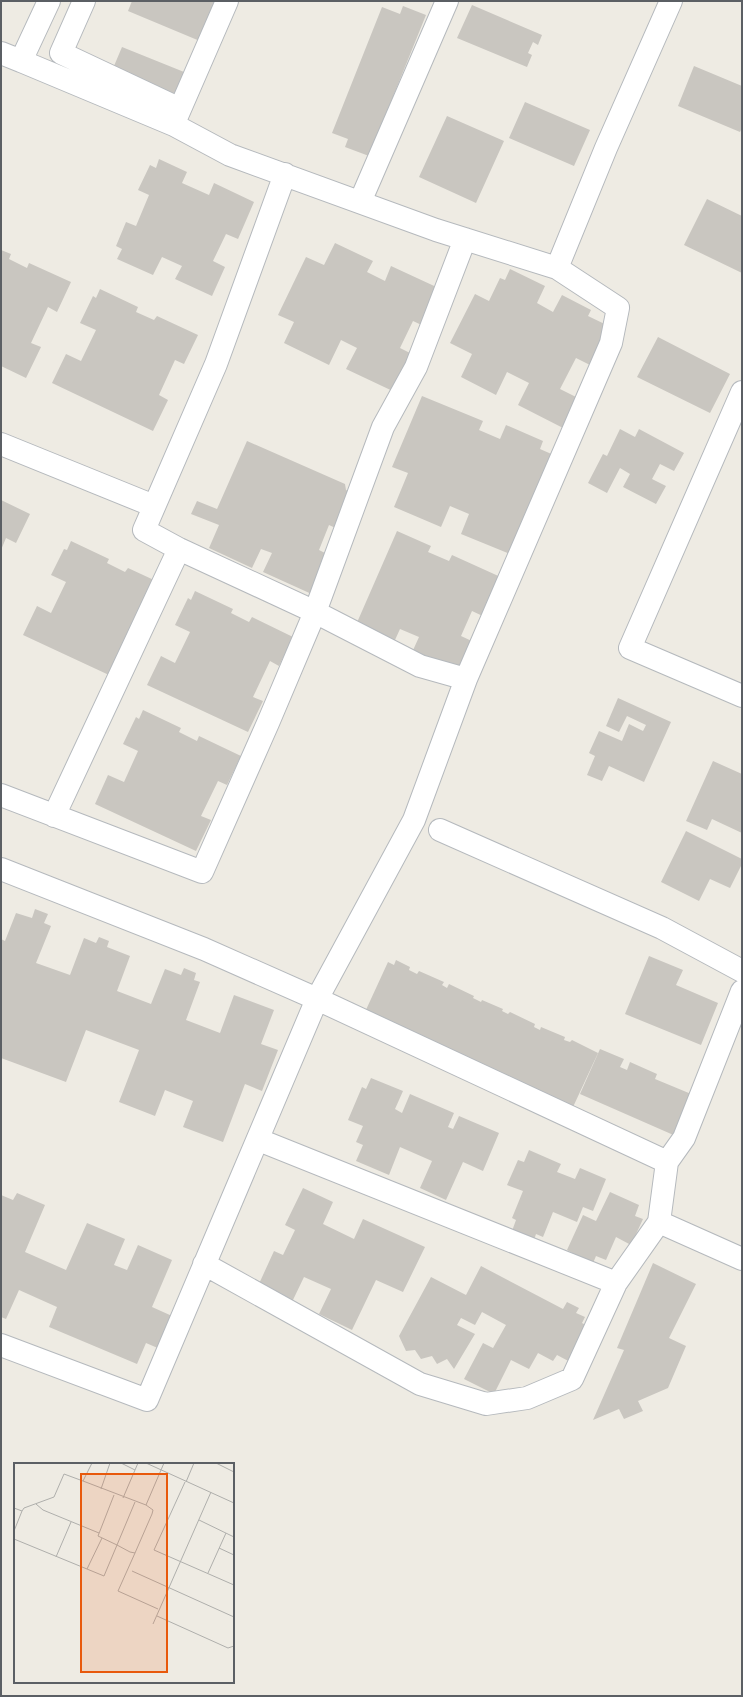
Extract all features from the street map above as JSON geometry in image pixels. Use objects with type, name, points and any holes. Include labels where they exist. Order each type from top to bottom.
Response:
[{"type":"street","points":[[49,1],[11,57],[177,117]]},
{"type":"street","points":[[1,1345],[147,1400],[204,1264],[259,1140],[317,999],[414,820],[466,679],[611,343],[618,308],[557,268],[465,239],[230,155],[177,117],[61,53],[84,1]]},
{"type":"street","points":[[177,117],[227,1]]},
{"type":"street","points":[[360,202],[447,1]]},
{"type":"street","points":[[557,268],[606,148],[671,1]]},
{"type":"street","points":[[285,174],[216,364],[144,530],[179,549],[315,612],[420,666],[466,679]]},
{"type":"street","points":[[1,795],[202,872],[315,612],[383,427],[416,367],[465,239]]},
{"type":"street","points":[[742,392],[630,648],[742,696]]},
{"type":"street","points":[[1,444],[154,506]]},
{"type":"street","points":[[54,816],[179,549]]},
{"type":"street","points":[[440,830],[662,928],[742,971]]},
{"type":"street","points":[[1,870],[204,949],[317,999],[667,1162]]},
{"type":"street","points":[[204,1264],[420,1384],[486,1404],[527,1398],[572,1379],[616,1284],[659,1222],[667,1162],[684,1138],[742,991]]},
{"type":"street","points":[[259,1140],[616,1284]]},
{"type":"street","points":[[659,1222],[742,1259]]},
{"type":"building","points":[[132,1],[222,1],[207,44],[128,11]]},
{"type":"building","points":[[472,5],[542,35],[538,45],[533,42],[528,53],[532,55],[527,67],[457,38]]},
{"type":"building","points":[[403,6],[426,15],[369,156],[345,147],[348,139],[332,133],[382,7],[400,14]]},
{"type":"building","points":[[122,47],[199,78],[183,117],[106,85]]},
{"type":"building","points":[[694,66],[742,86],[742,128],[740,132],[678,106]]},
{"type":"building","points":[[525,102],[590,130],[574,166],[509,138]]},
{"type":"building","points":[[447,116],[504,141],[476,203],[419,177]]},
{"type":"building","points":[[159,159],[187,172],[182,183],[209,195],[214,183],[254,202],[238,239],[226,234],[213,261],[225,267],[212,296],[175,279],[182,266],[162,257],[153,275],[117,259],[122,249],[116,246],[126,222],[136,226],[149,195],[138,190],[150,165],[156,168]]},
{"type":"building","points":[[707,199],[742,216],[742,273],[684,245]]},
{"type":"building","points":[[335,243],[373,261],[367,272],[385,281],[391,266],[445,291],[428,328],[413,321],[400,348],[416,356],[399,394],[346,369],[357,348],[341,340],[329,365],[284,343],[294,322],[278,315],[306,257],[324,265]]},
{"type":"building","points":[[1,250],[11,254],[9,259],[27,268],[29,263],[71,282],[57,312],[48,307],[31,343],[41,347],[26,378],[1,366]]},
{"type":"building","points":[[510,269],[545,286],[537,303],[553,312],[562,295],[591,310],[588,316],[615,329],[596,368],[576,358],[560,389],[580,399],[565,429],[518,405],[529,383],[507,372],[496,395],[461,377],[472,354],[450,343],[475,294],[489,301],[500,278],[505,280]]},
{"type":"building","points":[[100,289],[138,307],[136,312],[154,320],[157,316],[198,335],[184,364],[175,360],[159,395],[168,400],[153,431],[52,383],[66,354],[81,361],[96,330],[80,323],[93,296],[96,298]]},
{"type":"building","points":[[658,337],[730,374],[710,413],[637,377]]},
{"type":"building","points":[[422,396],[483,421],[479,430],[500,439],[506,425],[543,441],[540,449],[556,456],[515,556],[461,534],[469,514],[450,506],[441,527],[394,507],[408,473],[392,467]]},
{"type":"building","points":[[620,429],[635,437],[639,429],[684,453],[674,471],[660,464],[652,479],[666,486],[656,504],[623,487],[630,474],[620,468],[607,493],[588,483],[603,454],[607,456]]},
{"type":"building","points":[[247,441],[345,484],[346,490],[357,496],[342,531],[329,525],[319,550],[333,557],[316,596],[263,572],[272,553],[261,549],[252,568],[209,548],[219,525],[191,514],[197,501],[217,509]]},
{"type":"building","points":[[1,500],[30,514],[16,543],[6,538],[1,550]]},
{"type":"building","points":[[397,531],[431,546],[428,552],[449,561],[452,555],[505,579],[487,618],[472,611],[461,636],[476,643],[460,681],[409,659],[419,637],[400,629],[390,651],[352,634]]},
{"type":"building","points":[[71,541],[109,559],[107,563],[125,572],[128,568],[169,587],[124,682],[23,635],[37,606],[51,613],[66,582],[51,575],[64,549],[67,550]]},
{"type":"building","points":[[195,591],[233,609],[231,613],[249,622],[252,617],[293,637],[279,666],[270,661],[253,697],[263,701],[248,732],[147,685],[161,656],[175,663],[190,632],[175,625],[188,598],[191,600]]},
{"type":"building","points":[[618,698],[671,722],[644,782],[609,766],[602,781],[587,775],[595,756],[589,753],[599,731],[622,741],[629,724],[643,731],[646,725],[627,716],[619,732],[606,726]]},
{"type":"building","points":[[143,710],[181,728],[179,732],[197,741],[199,736],[241,756],[227,785],[218,781],[201,816],[211,820],[196,851],[95,804],[108,775],[124,782],[138,751],[123,744],[136,717],[139,719]]},
{"type":"building","points":[[713,761],[742,774],[742,833],[712,819],[707,830],[686,821]]},
{"type":"building","points":[[686,831],[742,859],[742,864],[730,888],[710,879],[699,901],[661,882]]},
{"type":"building","points":[[35,909],[48,914],[44,923],[51,926],[36,963],[70,975],[84,938],[96,943],[99,937],[109,941],[107,947],[130,956],[117,991],[151,1004],[165,969],[181,975],[184,968],[196,973],[194,980],[200,982],[186,1020],[220,1033],[234,995],[274,1010],[261,1044],[278,1050],[262,1091],[245,1084],[223,1142],[183,1127],[193,1101],[165,1090],[155,1116],[119,1102],[139,1050],[86,1030],[66,1082],[1,1058],[1,939],[5,941],[16,913],[32,918]]},
{"type":"building","points":[[649,956],[683,970],[676,985],[718,1003],[701,1045],[625,1014]]},
{"type":"building","points":[[396,960],[410,967],[409,970],[417,974],[419,971],[444,982],[442,985],[447,988],[449,984],[474,996],[473,998],[481,1002],[482,1000],[503,1009],[502,1011],[508,1014],[510,1012],[535,1024],[534,1027],[540,1030],[541,1027],[565,1037],[564,1040],[570,1042],[572,1040],[598,1053],[567,1120],[359,1025],[388,962],[394,965]]},
{"type":"building","points":[[600,1049],[624,1059],[620,1067],[627,1070],[630,1062],[657,1074],[655,1079],[696,1096],[678,1137],[580,1094]]},
{"type":"building","points":[[371,1078],[403,1091],[395,1109],[402,1113],[410,1094],[454,1113],[448,1127],[453,1129],[459,1116],[499,1133],[483,1171],[463,1162],[446,1200],[420,1188],[432,1161],[400,1147],[389,1175],[356,1161],[363,1145],[356,1142],[363,1126],[348,1120],[362,1087],[366,1089]]},
{"type":"building","points":[[529,1150],[561,1164],[557,1172],[575,1179],[580,1168],[606,1179],[593,1211],[583,1207],[577,1222],[553,1212],[543,1237],[536,1234],[534,1240],[512,1231],[516,1220],[512,1218],[523,1191],[507,1185],[518,1160],[524,1162]]},
{"type":"building","points":[[303,1188],[333,1202],[323,1224],[354,1239],[363,1219],[425,1247],[403,1292],[376,1280],[352,1330],[319,1314],[331,1289],[304,1277],[292,1302],[258,1286],[274,1251],[283,1255],[295,1230],[285,1225]]},
{"type":"building","points":[[610,1192],[639,1205],[635,1216],[643,1219],[631,1245],[616,1237],[606,1260],[596,1256],[591,1268],[574,1260],[576,1255],[567,1250],[583,1215],[596,1221]]},
{"type":"building","points":[[17,1193],[45,1205],[25,1252],[66,1270],[87,1223],[125,1239],[114,1265],[127,1270],[138,1245],[172,1260],[152,1307],[181,1320],[167,1352],[146,1343],[137,1364],[49,1327],[57,1307],[19,1290],[6,1319],[1,1317],[1,1195],[13,1200]]},
{"type":"building","points":[[653,1263],[696,1284],[669,1338],[686,1346],[668,1388],[638,1401],[643,1411],[624,1419],[619,1409],[593,1420],[624,1350],[617,1348]]},
{"type":"building","points":[[481,1266],[563,1309],[567,1302],[579,1308],[576,1313],[585,1317],[582,1323],[597,1331],[574,1364],[557,1355],[553,1361],[538,1353],[529,1369],[511,1360],[494,1394],[464,1379],[483,1343],[493,1348],[506,1325],[482,1312],[475,1325],[461,1318],[457,1325],[475,1334],[454,1369],[447,1359],[437,1364],[432,1356],[421,1359],[415,1350],[406,1351],[399,1336],[431,1277],[466,1295]]}]
